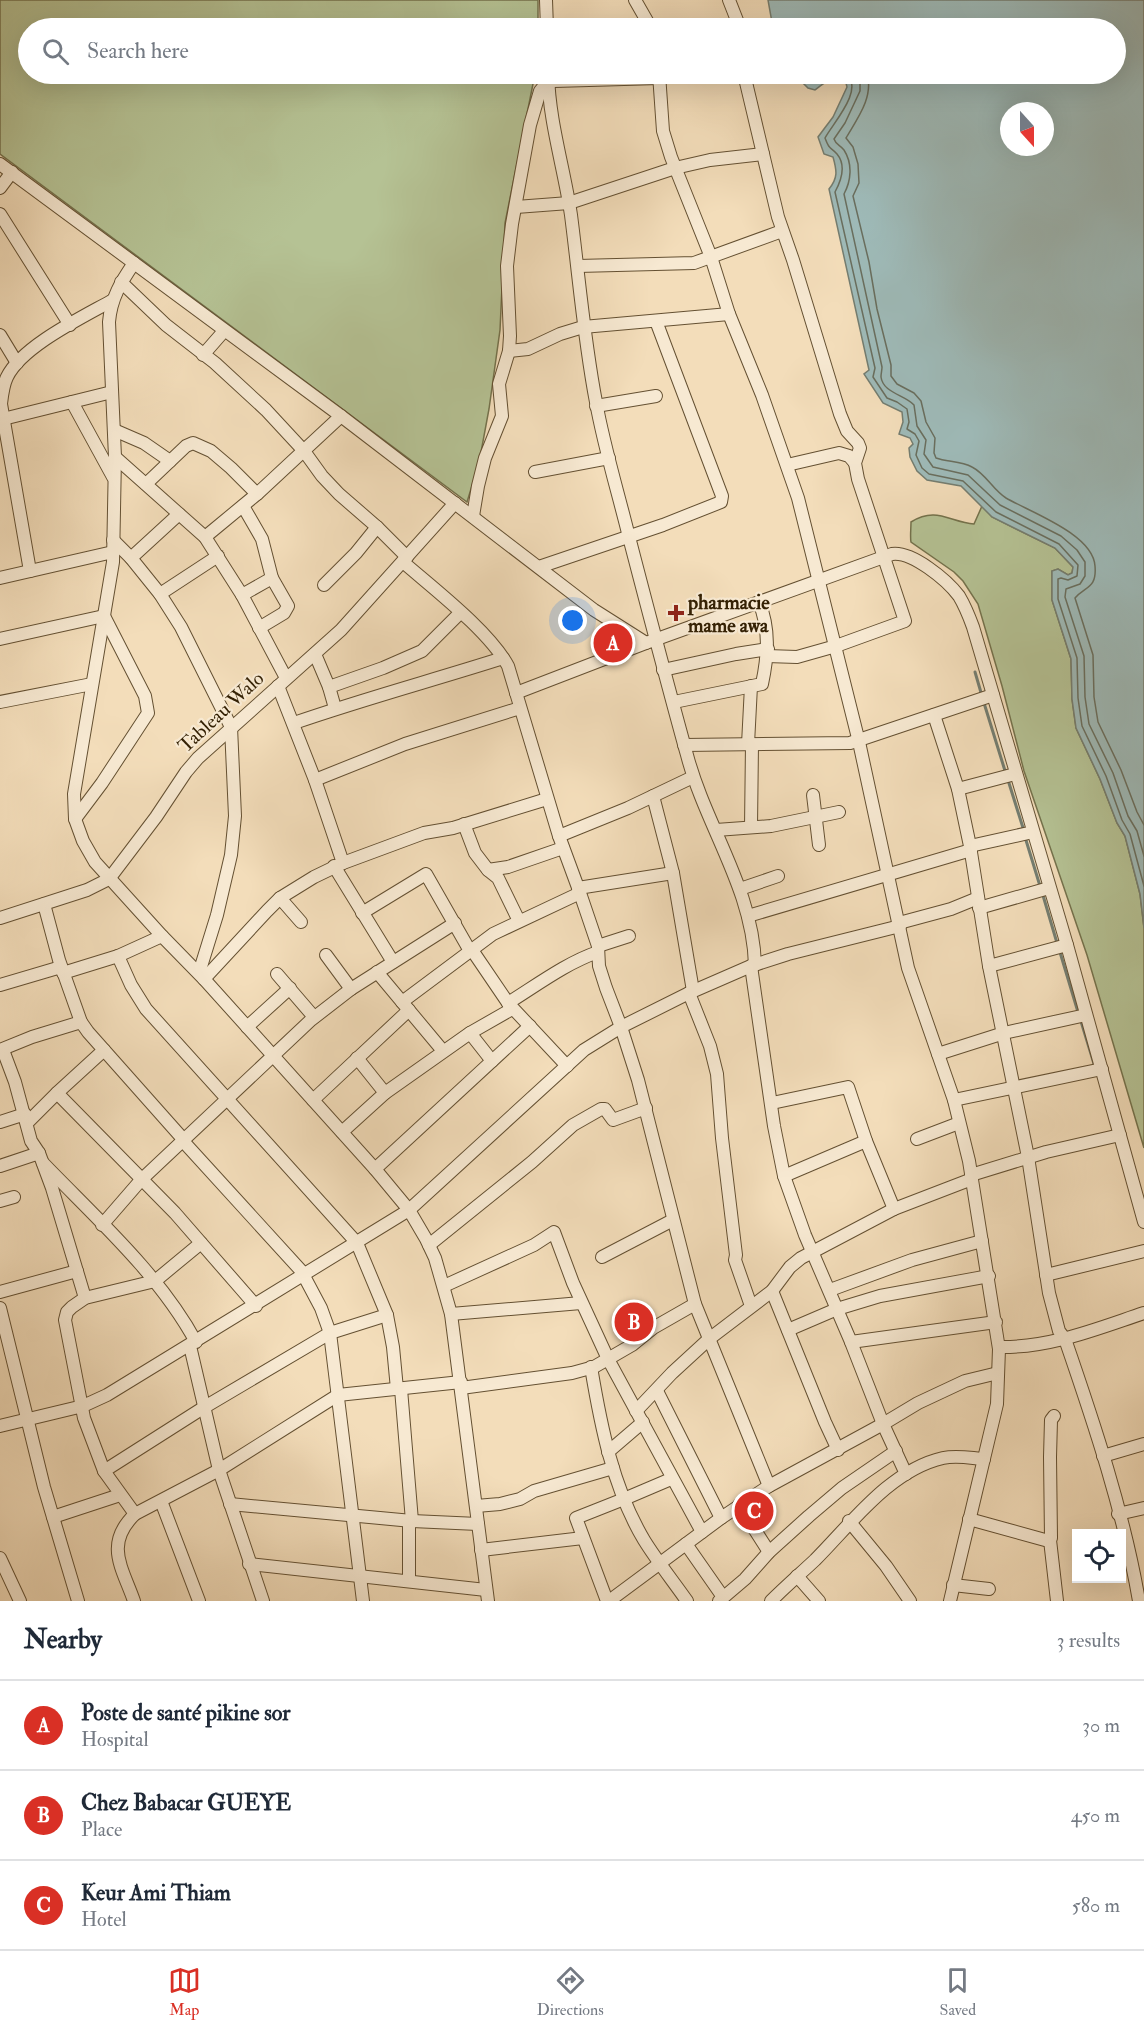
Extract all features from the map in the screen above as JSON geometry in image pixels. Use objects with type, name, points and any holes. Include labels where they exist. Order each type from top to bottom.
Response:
[{"type":"street","points":[[546,0],[547,18]]},
{"type":"street","points":[[635,0],[645,18]]},
{"type":"street","points":[[729,0],[736,18]]},
{"type":"street","points":[[473,516],[485,458],[502,416],[499,384],[509,351],[510,329],[507,266],[530,125],[536,98],[544,84]]},
{"type":"street","points":[[549,84],[569,203],[578,266],[583,327],[597,406],[629,536],[651,641],[674,702],[693,777],[740,889],[748,916],[755,945],[753,966],[778,1151],[784,1176],[812,1252],[906,1474]]},
{"type":"street","points":[[660,84],[663,131],[675,168],[711,257],[729,314],[762,395],[798,498],[859,742],[915,990],[954,1100],[972,1177],[999,1347],[997,1404],[950,1601]]},
{"type":"street","points":[[746,84],[782,231],[794,260],[830,386],[848,431],[858,443],[860,452],[855,463]]},
{"type":"street","points":[[516,207],[569,203],[675,168],[710,160],[763,154]]},
{"type":"street","points":[[0,164],[341,416],[594,610],[651,641]]},
{"type":"street","points":[[0,188],[12,172]]},
{"type":"street","points":[[0,214],[70,325]]},
{"type":"street","points":[[578,266],[690,264],[782,231]]},
{"type":"street","points":[[134,263],[121,282],[113,300],[109,322],[115,457],[113,546],[104,616],[74,794],[75,819],[89,852],[109,879],[202,976],[375,1169],[409,1210],[429,1245],[444,1286],[451,1314],[487,1595],[409,1581],[249,1564]]},
{"type":"street","points":[[121,282],[166,325],[183,337],[266,410],[339,494],[377,527],[405,559],[496,648],[503,658],[516,693],[561,842],[598,949],[603,981],[621,1027],[646,1108],[695,1304],[769,1486]]},
{"type":"street","points":[[30,571],[0,404],[8,376],[29,350],[113,300]]},
{"type":"street","points":[[509,351],[528,349],[560,334],[583,327],[729,314]]},
{"type":"street","points":[[539,567],[718,504],[723,499],[656,321]]},
{"type":"street","points":[[203,355],[224,331]]},
{"type":"street","points":[[0,335],[17,363]]},
{"type":"street","points":[[3,419],[112,392]]},
{"type":"street","points":[[597,406],[656,396]]},
{"type":"street","points":[[72,402],[114,480]]},
{"type":"street","points":[[205,537],[257,494],[341,416]]},
{"type":"street","points":[[114,430],[144,443],[170,461]]},
{"type":"street","points":[[146,484],[186,446],[193,443],[211,450],[257,494]]},
{"type":"street","points":[[663,670],[736,654],[767,653],[791,658],[836,646],[905,621],[855,463],[849,456],[838,453],[787,465]]},
{"type":"street","points":[[115,457],[205,537],[242,595],[282,682],[279,693],[294,723],[315,780],[338,865],[362,913],[393,962]]},
{"type":"street","points":[[535,472],[609,458]]},
{"type":"street","name":"Tableau Walo","points":[[0,918],[97,886],[109,879],[156,817],[186,772],[231,727],[340,630],[455,503]]},
{"type":"street","points":[[243,506],[262,539],[272,578],[288,606],[287,610],[259,628]]},
{"type":"street","points":[[131,558],[179,514]]},
{"type":"street","points":[[324,585],[356,553],[377,527]]},
{"type":"street","points":[[0,578],[113,546]]},
{"type":"street","points":[[113,546],[131,558],[160,594],[181,627],[231,727],[235,816],[231,855],[202,976]]},
{"type":"street","points":[[516,693],[651,641],[883,557],[906,555],[934,572],[952,588],[964,605],[971,621],[1067,945],[1144,1222]]},
{"type":"street","points":[[160,594],[218,556]]},
{"type":"street","points":[[242,595],[272,578]]},
{"type":"street","points":[[674,702],[762,684],[767,653],[759,602]]},
{"type":"street","points":[[329,687],[422,651],[460,613]]},
{"type":"street","points":[[0,639],[104,616]]},
{"type":"street","points":[[75,819],[102,783],[148,712],[145,696],[104,616]]},
{"type":"street","points":[[315,654],[335,708]]},
{"type":"street","points":[[294,723],[335,708],[503,658]]},
{"type":"street","points":[[0,702],[92,684]]},
{"type":"street","points":[[751,686],[751,827]]},
{"type":"street","points":[[684,746],[859,742],[993,694]]},
{"type":"street","points":[[315,780],[405,744],[520,708]]},
{"type":"street","points":[[934,715],[958,789],[970,848],[989,966],[1028,1157],[1054,1313],[1059,1331],[1065,1339],[1103,1456],[1118,1514],[1139,1574],[1139,1601]]},
{"type":"street","points":[[958,789],[1015,774]]},
{"type":"street","points":[[488,870],[508,867],[693,777]]},
{"type":"street","points":[[813,795],[819,845]]},
{"type":"street","points":[[652,796],[673,873],[691,992],[715,1065],[735,1260],[752,1306]]},
{"type":"street","points":[[202,976],[280,898],[338,865],[424,833],[464,824],[547,799]]},
{"type":"street","points":[[716,830],[815,819],[839,812]]},
{"type":"street","points":[[464,824],[475,853],[488,870],[498,878],[519,921]]},
{"type":"street","points":[[748,916],[889,876],[970,848],[1033,832]]},
{"type":"street","points":[[313,1100],[357,1058],[405,1006],[493,934],[579,891],[673,873]]},
{"type":"street","points":[[362,913],[426,874],[471,951],[510,1006],[567,1066]]},
{"type":"street","points":[[740,889],[778,876]]},
{"type":"street","points":[[0,1426],[83,1406],[107,1395],[305,1276],[409,1210],[584,1050],[621,1027],[691,992],[788,954],[900,925],[951,909],[1049,888]]},
{"type":"street","points":[[280,898],[301,922]]},
{"type":"street","points":[[44,904],[62,970],[81,1022],[305,1276],[321,1308],[330,1333],[363,1601]]},
{"type":"street","points":[[102,1225],[141,1180],[271,1055],[314,1017],[351,989],[455,923]]},
{"type":"street","points":[[0,985],[118,956],[162,936]]},
{"type":"street","points":[[342,1132],[385,1093],[549,977],[598,949],[629,936]]},
{"type":"street","points":[[989,966],[1067,945]]},
{"type":"street","points":[[326,955],[351,989]]},
{"type":"street","points":[[118,956],[131,985],[146,1009],[170,1038],[227,1097],[357,1243],[387,1315],[393,1347],[399,1389],[410,1521],[409,1581]]},
{"type":"street","points":[[377,972],[443,1051]]},
{"type":"street","points":[[277,974],[314,1017]]},
{"type":"street","points":[[247,1027],[290,987]]},
{"type":"street","points":[[938,1054],[1004,1033],[1086,1015]]},
{"type":"street","points":[[81,1022],[32,1037],[1,1050],[26,1118],[31,1141],[41,1158],[155,1281],[177,1310],[193,1344],[204,1408],[219,1470],[263,1601]]},
{"type":"street","points":[[375,1169],[530,1026]]},
{"type":"street","points":[[470,1033],[492,1061]]},
{"type":"street","points":[[0,1122],[26,1118],[104,1050]]},
{"type":"street","points":[[357,1058],[385,1093]]},
{"type":"street","points":[[954,1100],[1102,1069]]},
{"type":"street","points":[[772,1103],[848,1087],[894,1209]]},
{"type":"street","points":[[57,1093],[175,1212],[256,1306]]},
{"type":"street","points":[[429,1245],[532,1162],[573,1125],[605,1108],[613,1120],[646,1108]]},
{"type":"street","points":[[917,1138],[959,1123]]},
{"type":"street","points":[[608,1452],[640,1417],[657,1390],[709,1339],[772,1291],[790,1268],[812,1252],[894,1209],[972,1177],[1028,1157],[1120,1135]]},
{"type":"street","points":[[784,1176],[867,1141]]},
{"type":"street","points":[[0,1166],[41,1158]]},
{"type":"street","points":[[41,1158],[85,1298]]},
{"type":"street","points":[[0,1201],[14,1197]]},
{"type":"street","points":[[602,1257],[673,1220]]},
{"type":"street","points":[[444,1286],[534,1245],[554,1232],[581,1303],[608,1359],[671,1479],[702,1532]]},
{"type":"street","points":[[830,1290],[912,1260],[982,1241]]},
{"type":"street","points":[[135,1514],[104,1471],[88,1432],[65,1320],[67,1312],[85,1298],[155,1281],[201,1243]]},
{"type":"street","points":[[1046,1275],[1144,1251]]},
{"type":"street","points":[[0,1292],[77,1270]]},
{"type":"street","points":[[788,1330],[837,1310],[888,1294],[989,1276]]},
{"type":"street","points":[[772,1291],[838,1450]]},
{"type":"street","points":[[451,1314],[581,1303]]},
{"type":"street","points":[[134,1601],[116,1550],[124,1525],[135,1514],[219,1470],[338,1395],[572,1373],[591,1368],[608,1359],[632,1345],[653,1328],[695,1304]]},
{"type":"street","points":[[0,1308],[53,1517],[78,1601]]},
{"type":"street","points":[[999,1347],[1032,1346],[1065,1339],[1144,1313]]},
{"type":"street","points":[[104,1471],[330,1333],[387,1315]]},
{"type":"street","points":[[851,1342],[996,1322]]},
{"type":"street","points":[[591,1368],[608,1452],[624,1500],[645,1542],[687,1601]]},
{"type":"street","points":[[671,1479],[576,1518],[608,1601],[739,1505],[769,1486],[946,1389],[978,1377],[998,1373]]},
{"type":"street","points":[[657,1390],[721,1518]]},
{"type":"street","points":[[1054,1416],[1051,1420],[1050,1540],[1057,1601]]},
{"type":"street","points":[[1103,1456],[1144,1444]]},
{"type":"street","points":[[686,1544],[720,1600],[745,1579],[769,1552],[842,1488],[896,1451]]},
{"type":"street","points":[[771,1601],[815,1559],[849,1521],[906,1474],[943,1458],[958,1456],[984,1459]]},
{"type":"street","points":[[476,1506],[520,1499],[534,1491],[613,1468]]},
{"type":"street","points":[[53,1517],[120,1495]]},
{"type":"street","points":[[161,1501],[198,1601]]},
{"type":"street","points":[[230,1504],[410,1521],[478,1524]]},
{"type":"street","points":[[739,1505],[769,1552]]},
{"type":"street","points":[[1118,1514],[1144,1508]]},
{"type":"street","points":[[969,1519],[1050,1540]]},
{"type":"street","points":[[849,1521],[886,1566],[910,1601]]},
{"type":"street","points":[[481,1550],[583,1538]]},
{"type":"street","points":[[0,1558],[20,1601]]},
{"type":"street","points":[[797,1576],[819,1601]]},
{"type":"street","points":[[953,1585],[989,1589]]},
{"type":"green space","points":[[0,0],[538,0],[538,18],[18,18],[18,84],[533,84],[505,223],[500,330],[489,409],[479,463],[467,502],[0,154]]},
{"type":"green space","points":[[982,506],[992,517],[1055,548],[1073,567],[1072,573],[1068,575],[1058,569],[1052,571],[1052,600],[1071,659],[1072,699],[1076,728],[1100,779],[1117,823],[1125,836],[1140,894],[1144,928],[1144,1148],[1087,955],[1024,771],[978,604],[954,572],[911,542],[911,522],[920,517],[936,515],[974,524]]},
{"type":"water","points":[[768,0],[1144,0],[1144,928],[1140,894],[1125,836],[1117,823],[1100,779],[1076,728],[1072,699],[1071,659],[1052,600],[1052,571],[1058,569],[1068,575],[1072,573],[1073,567],[1055,548],[992,517],[961,486],[927,480],[917,471],[910,457],[909,448],[913,444],[910,438],[899,434],[903,422],[902,412],[883,403],[864,374],[869,370],[829,189],[835,178],[835,166],[833,157],[824,154],[818,137],[833,117],[847,87],[846,84],[1126,84],[1126,18],[771,18]]},
{"type":"water","points":[[804,84],[822,84],[815,90],[808,88]]},
{"type":"waterway","points":[[975,672],[982,696]]},
{"type":"waterway","points":[[984,703],[1006,774]]},
{"type":"waterway","points":[[1008,780],[1024,831]]},
{"type":"waterway","points":[[1025,837],[1040,886]]},
{"type":"waterway","points":[[1042,892],[1057,943]]},
{"type":"waterway","points":[[1059,949],[1078,1012]]},
{"type":"waterway","points":[[1080,1018],[1095,1067]]},
{"type":"place","name":"pharmacie mame awa","points":[[676,613]]},
{"type":"place","name":"Poste de santé pikine sor","points":[[613,643]]},
{"type":"place","name":"Chez Babacar GUEYE","points":[[634,1322]]},
{"type":"place","name":"Keur Ami Thiam","points":[[754,1511]]}]
